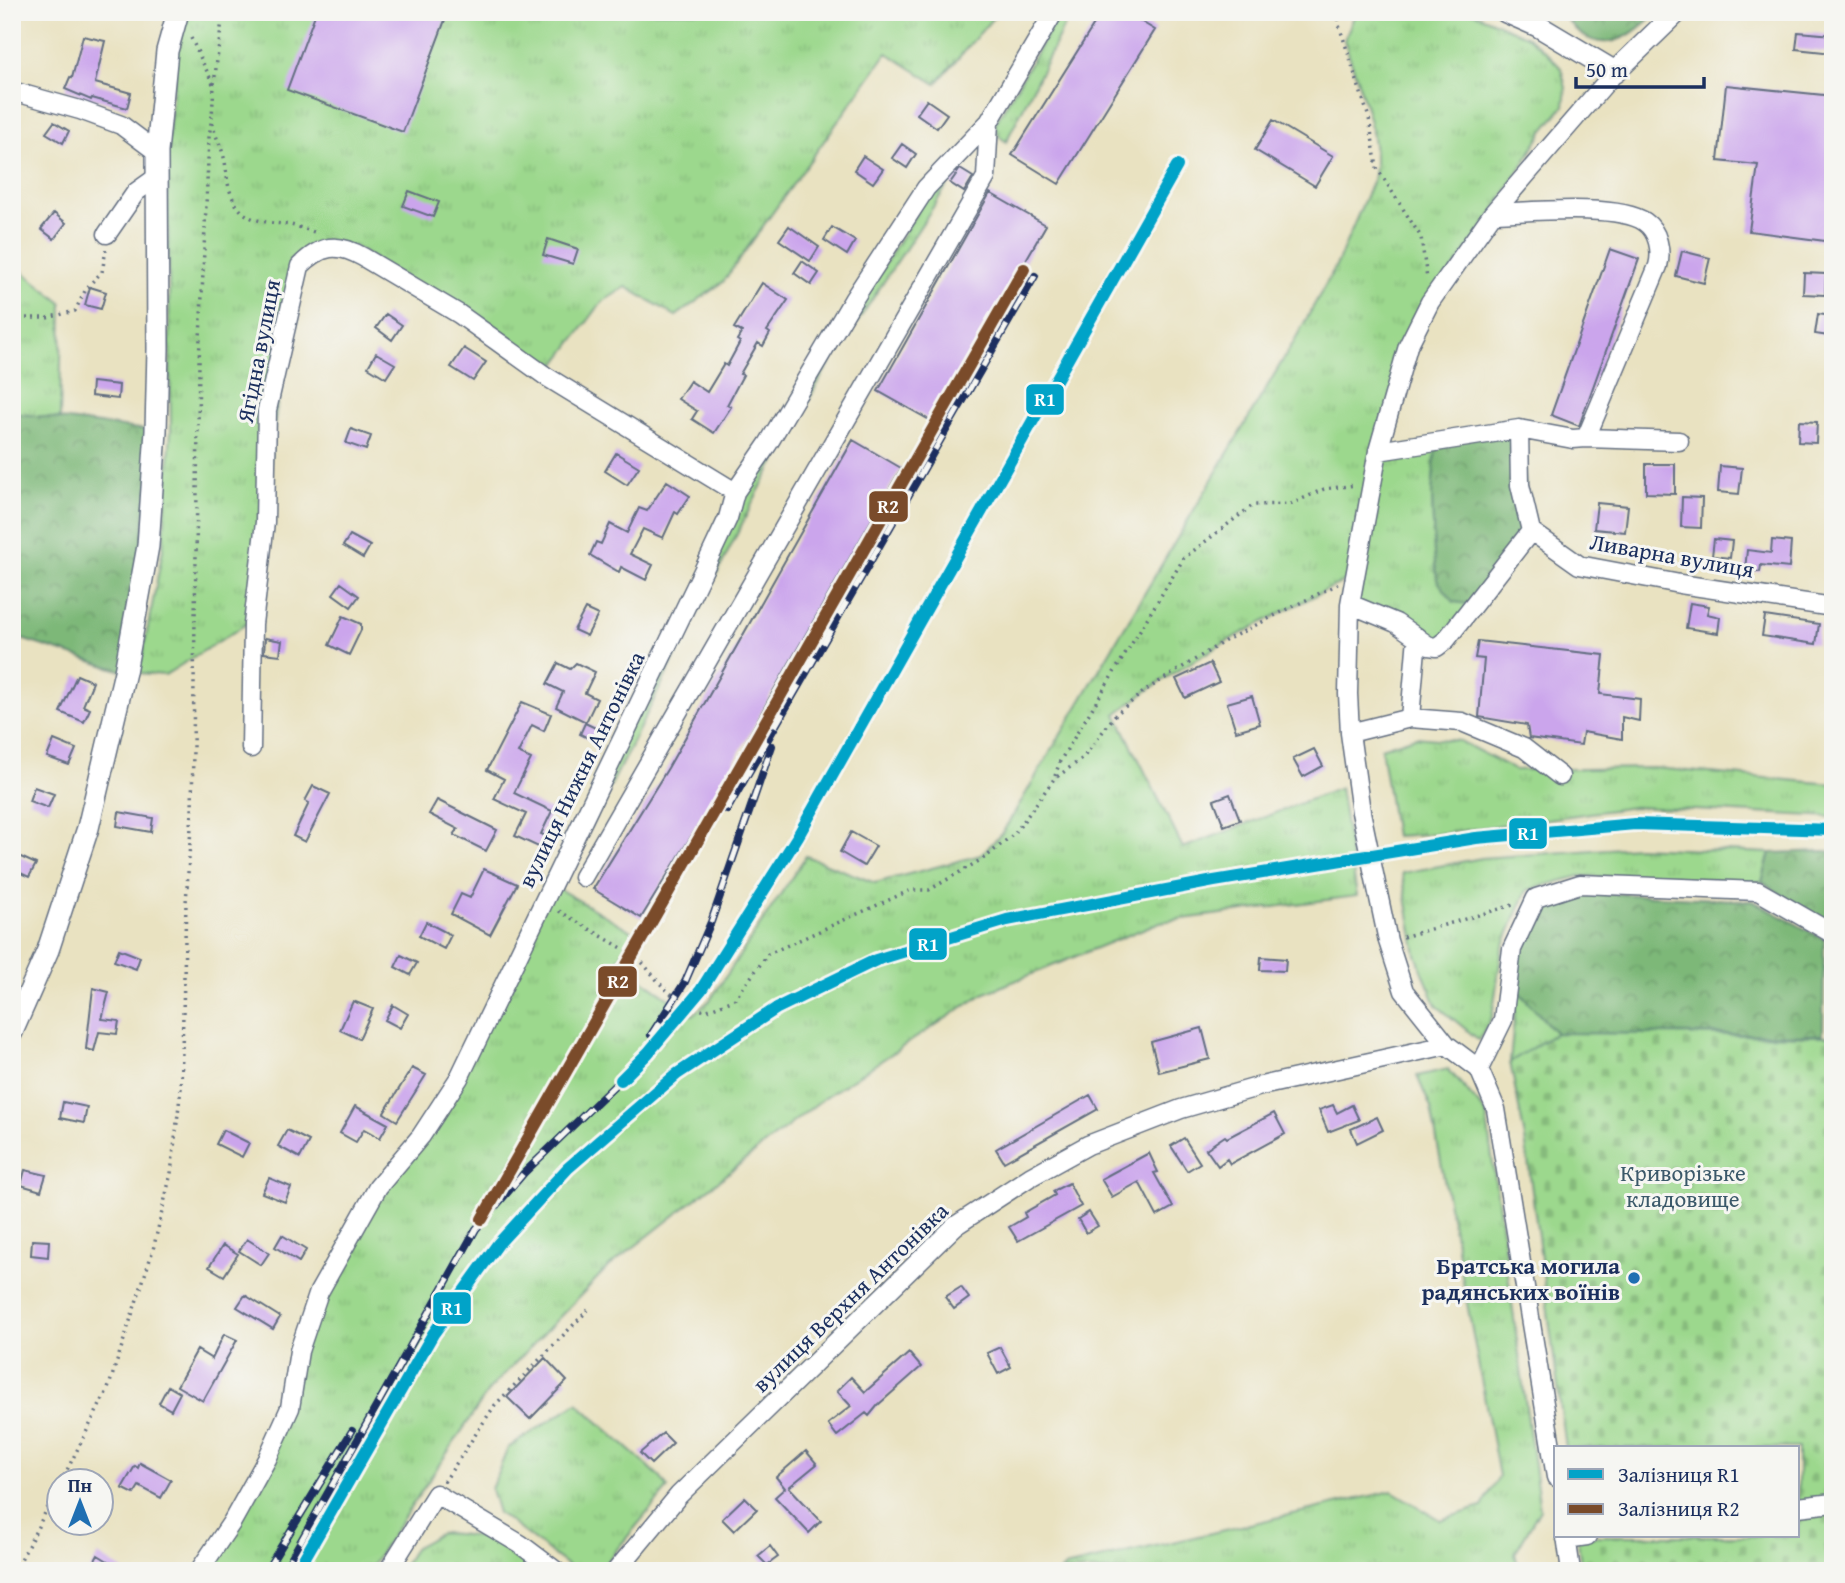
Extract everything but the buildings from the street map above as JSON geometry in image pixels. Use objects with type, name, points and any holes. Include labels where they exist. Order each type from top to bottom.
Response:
[{"type":"main road","points":[[12,1032],[48,950],[88,828],[125,672],[148,547],[156,431],[158,349],[157,152],[167,51],[178,12]]},
{"type":"main road","points":[[1506,12],[1538,26],[1615,72],[1677,12]]},
{"type":"street","name":"вулиця Нижня Антонівка","points":[[199,1571],[232,1522],[267,1460],[290,1408],[299,1351],[319,1293],[378,1187],[421,1136],[459,1078],[704,569],[728,518],[735,492],[768,444],[853,300],[926,188],[989,122],[1054,12]]},
{"type":"street","points":[[1554,1465],[1496,1109],[1479,1069],[1447,1045],[1404,991],[1388,942],[1361,812],[1350,733],[1350,604],[1378,451],[1408,345],[1430,302],[1493,213],[1615,72]]},
{"type":"street","points":[[12,92],[80,110],[121,125],[157,152]]},
{"type":"street","points":[[583,877],[986,177],[989,122]]},
{"type":"street","points":[[107,234],[136,192],[157,177]]},
{"type":"street","points":[[1493,213],[1578,211],[1628,214],[1644,221],[1654,233],[1660,250],[1658,266],[1586,438]]},
{"type":"street","name":"Ягідна вулиця","points":[[251,748],[253,624],[265,522],[269,397],[300,266],[315,251],[339,248],[351,250]]},
{"type":"street","points":[[351,250],[459,314],[547,377],[735,492]]},
{"type":"street","points":[[1378,451],[1520,429],[1573,439],[1679,441]]},
{"type":"street","points":[[1350,604],[1396,623],[1429,646],[1437,647],[1446,640],[1531,531],[1520,485],[1520,429]]},
{"type":"street","name":"Ливарна вулиця","points":[[1531,531],[1579,565],[1680,584],[1833,607]]},
{"type":"street","points":[[1410,718],[1417,637]]},
{"type":"street","points":[[1350,733],[1410,718],[1462,722],[1524,748],[1560,776]]},
{"type":"street","points":[[1479,1069],[1503,1020],[1512,949],[1536,898],[1580,884],[1758,891],[1833,934]]},
{"type":"street","name":"вулиця Верхня Антонівка","points":[[616,1571],[679,1495],[955,1226],[1030,1177],[1088,1145],[1181,1109],[1261,1086],[1447,1045]]},
{"type":"street","points":[[388,1571],[436,1494],[520,1544],[556,1571]]},
{"type":"street","points":[[1800,1507],[1833,1503]]},
{"type":"street","points":[[1566,1538],[1571,1571]]},
{"type":"path","points":[[68,1468],[108,1389],[150,1262],[171,1173],[181,1088],[186,903],[192,813],[200,362],[209,138],[223,12]]},
{"type":"path","points":[[1338,12],[1338,22],[1369,117],[1377,168],[1421,237],[1430,302]]},
{"type":"path","points":[[191,38],[214,86]]},
{"type":"path","points":[[212,115],[214,135],[223,153],[229,190],[236,206],[253,220],[267,224],[291,225],[326,236],[351,250]]},
{"type":"path","points":[[12,318],[47,318],[75,311],[87,287],[102,272],[107,234]]},
{"type":"path","points":[[544,902],[640,959],[669,993],[689,1005],[705,1011],[734,1000],[768,954],[911,890],[929,890],[986,857],[1015,833],[1054,779],[1060,761],[1184,558],[1253,505],[1291,504],[1324,489],[1372,483]]},
{"type":"path","points":[[1054,779],[1083,758],[1116,714],[1146,690],[1228,639],[1355,575]]},
{"type":"path","points":[[1388,942],[1536,898]]},
{"type":"path","points":[[436,1494],[495,1405],[588,1310]]},
{"type":"path","points":[[15,1571],[46,1510]]},
{"type":"green space","points":[[187,12],[998,12],[936,84],[887,53],[723,282],[676,316],[626,287],[602,302],[550,372],[354,246],[296,263],[248,623],[165,675],[139,673],[163,549],[171,430],[167,150],[177,53]]},
{"type":"green space","points":[[1060,12],[1071,12],[1006,142],[999,136],[995,124]]},
{"type":"green space","points":[[1356,12],[1472,12],[1528,37],[1561,68],[1566,88],[1564,106],[1544,130],[1493,213],[1430,302],[1378,450],[1436,442],[1432,495],[1434,554],[1474,605],[1437,647],[1350,604],[1355,576],[1262,622],[1202,656],[1116,714],[1183,848],[1340,788],[1357,896],[1160,922],[983,994],[824,1098],[606,1269],[490,1389],[368,1571],[204,1571],[271,1461],[303,1351],[323,1294],[383,1189],[427,1139],[742,496],[929,192],[970,151],[823,374],[757,494],[559,889],[635,933],[617,962],[693,1015],[710,1000],[806,856],[875,883],[981,855],[1003,832],[1293,343],[1337,264],[1373,180],[1375,165],[1367,110],[1344,40]]},
{"type":"green space","points":[[1557,12],[1657,12],[1632,33],[1603,42],[1582,35]]},
{"type":"green space","points":[[12,263],[62,303],[60,419],[12,413]]},
{"type":"green space","points":[[12,413],[156,431],[125,672],[12,636]]},
{"type":"green space","points":[[1519,429],[1531,531],[1474,605],[1454,602],[1437,580],[1434,554],[1432,495],[1436,442]]},
{"type":"green space","points":[[1415,737],[1460,741],[1515,770],[1654,768],[1833,784],[1833,817],[1634,807],[1447,833],[1395,836],[1381,748]]},
{"type":"green space","points":[[1637,847],[1770,853],[1762,882],[1580,876],[1527,890],[1502,949],[1492,1017],[1479,1040],[1436,1005],[1416,955],[1402,873],[1482,858]]},
{"type":"green space","points":[[1833,852],[1833,927],[1762,882],[1770,853]]},
{"type":"green space","points":[[1582,892],[1753,901],[1824,939],[1823,1035],[1556,1033],[1517,990],[1519,949],[1541,906]]},
{"type":"green space","points":[[1517,990],[1556,1033],[1510,1062]]},
{"type":"green space","name":"Криворізьке кладовище","points":[[1556,1033],[1833,1036],[1833,1571],[1582,1571],[1577,1538],[1800,1538],[1800,1446],[1566,1446],[1525,1138],[1510,1062]]},
{"type":"green space","points":[[1448,1069],[1486,1113],[1540,1509],[1515,1553],[1519,1571],[1061,1571],[1065,1567],[1392,1491],[1440,1520],[1482,1507],[1499,1476],[1431,1108],[1417,1076]]},
{"type":"green space","points":[[577,1403],[660,1477],[668,1488],[599,1571],[575,1571],[498,1513],[491,1489],[508,1448]]},
{"type":"green space","points":[[441,1533],[495,1541],[540,1571],[401,1571],[414,1548]]},
{"type":"railway","points":[[284,1571],[476,1229],[524,1173],[648,1053],[701,990],[798,836],[1177,166]]},
{"type":"railway","points":[[495,1197],[1024,269]]},
{"type":"railway","points":[[727,810],[1035,276]]},
{"type":"railway","points":[[651,1035],[685,982],[711,922],[772,746]]},
{"type":"railway","points":[[297,1571],[433,1334],[498,1244],[568,1168],[677,1074],[777,1008],[876,960],[1007,920],[1214,881],[1476,838],[1635,824],[1833,830]]},
{"type":"railway","points":[[266,1571],[352,1431]]},
{"type":"rail line","name":"R1","points":[[621,1080],[648,1053],[701,990],[798,836],[1177,166]]},
{"type":"rail line","name":"R2","points":[[482,1219],[1024,269]]},
{"type":"rail line","name":"R1","points":[[297,1571],[433,1334],[498,1244],[568,1168],[677,1074],[777,1008],[876,960],[1007,920],[1214,881],[1476,838],[1635,824],[1833,830]]},
{"type":"place","name":"Братська могила радянських воїнів","points":[[1634,1278]]}]
